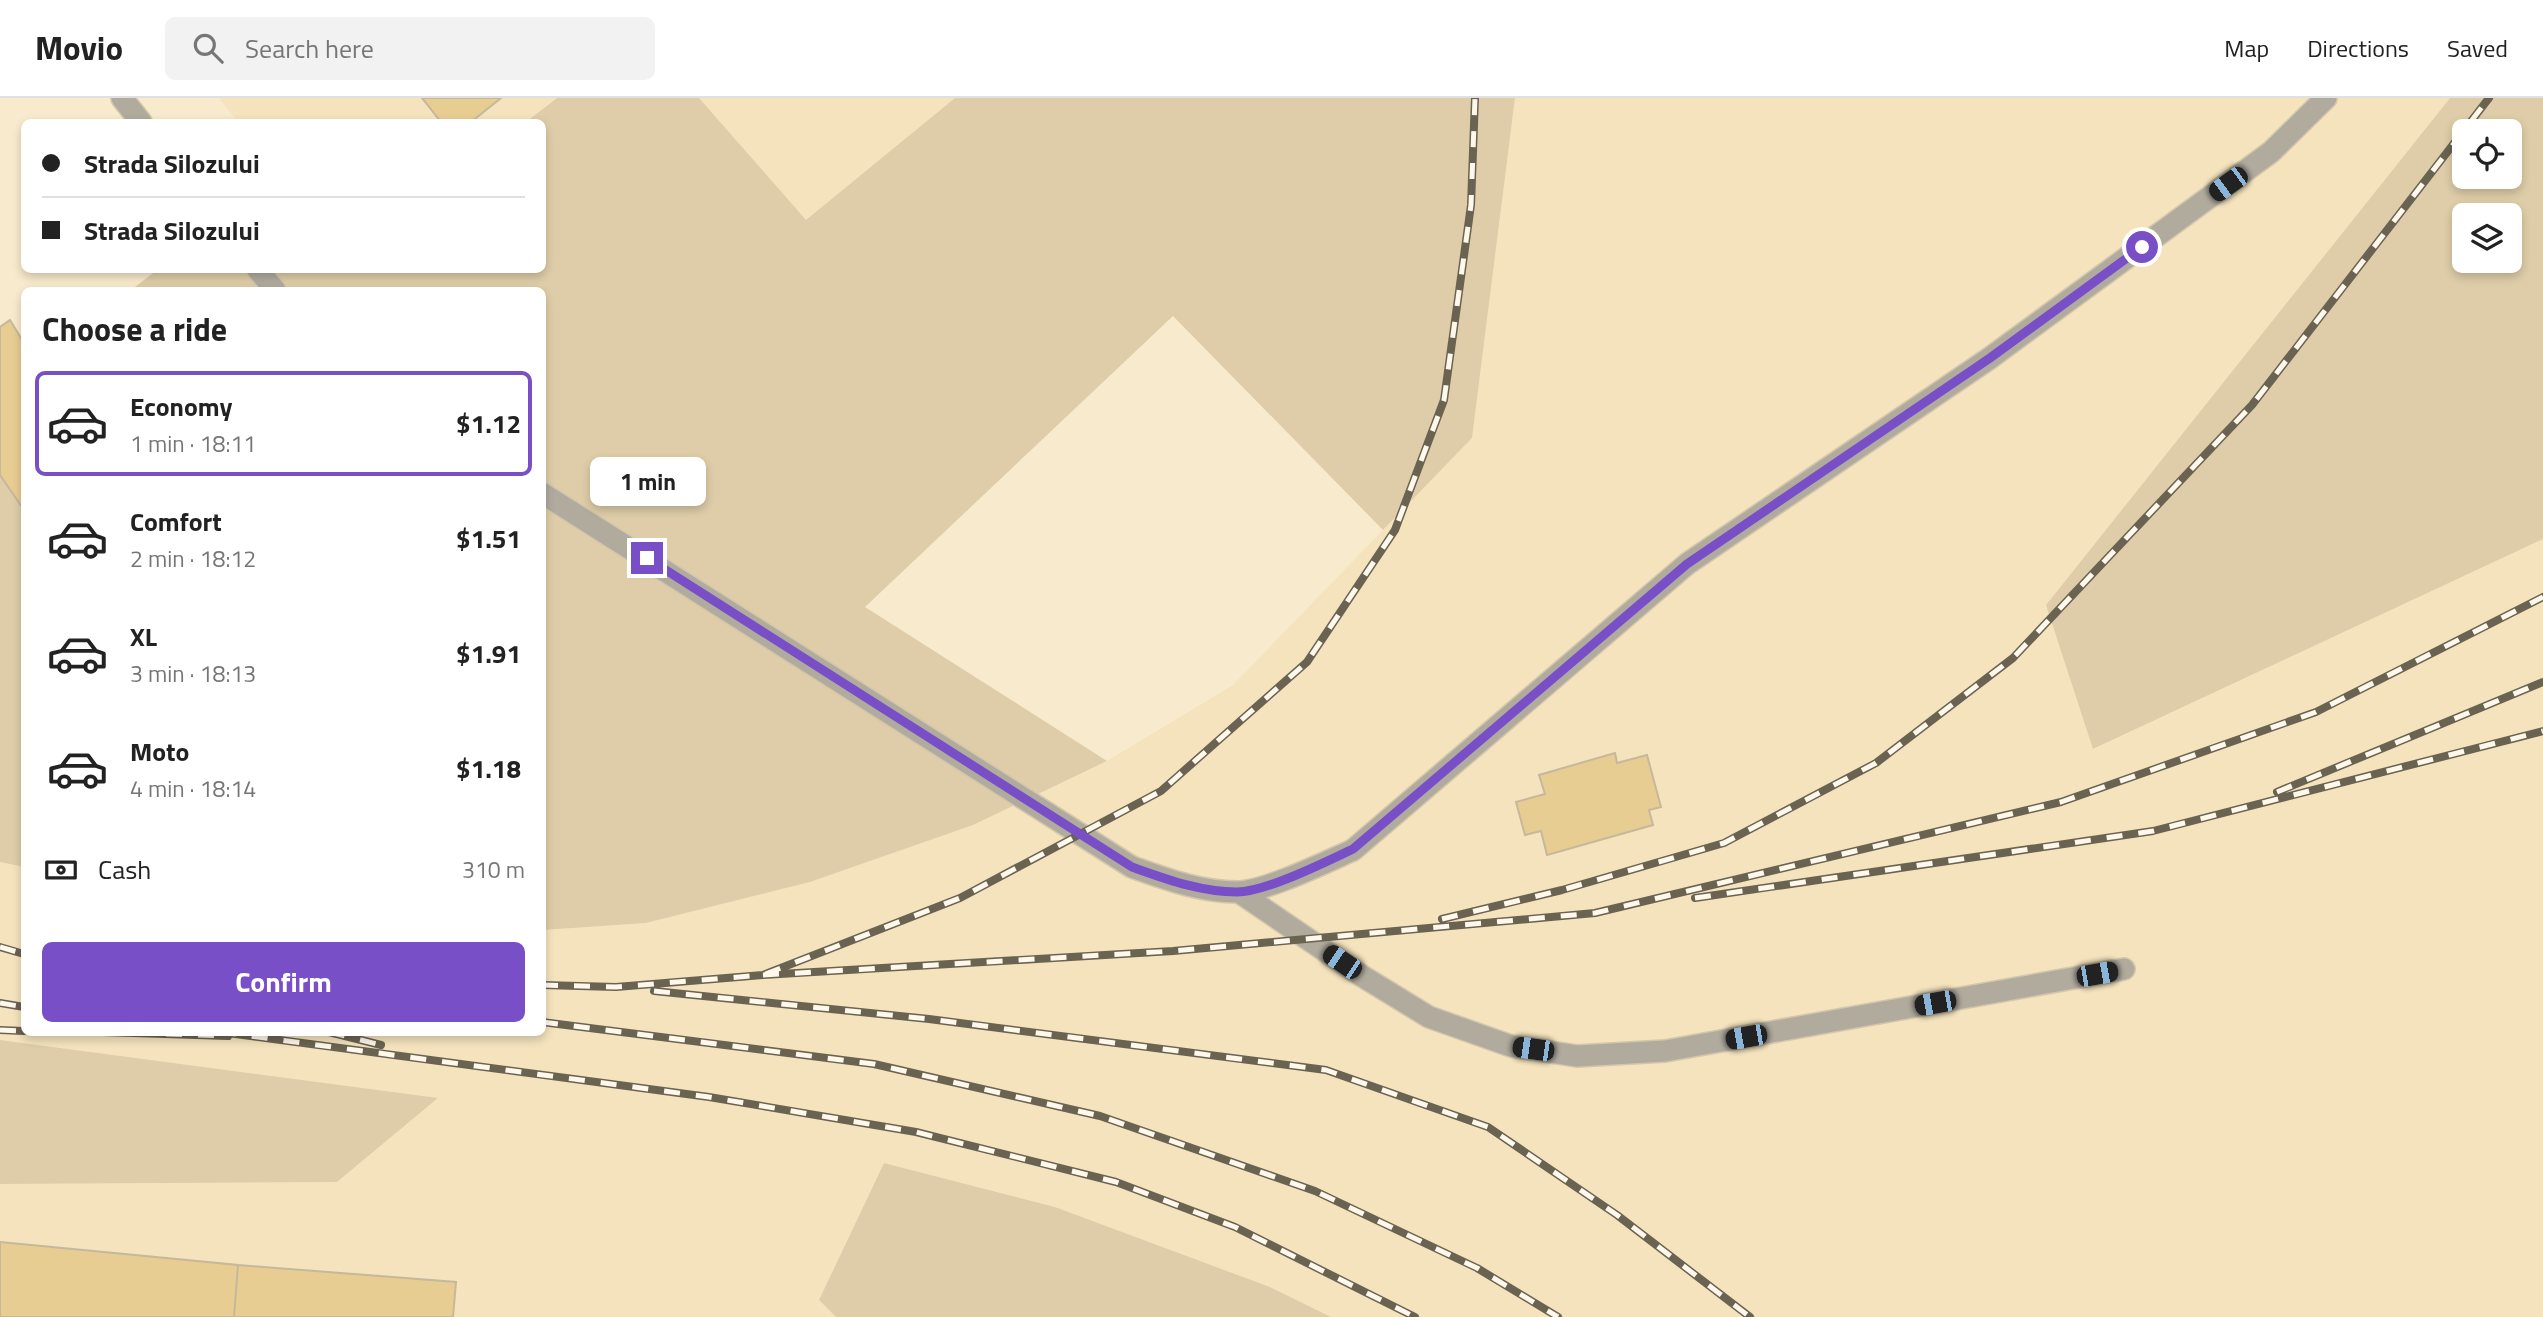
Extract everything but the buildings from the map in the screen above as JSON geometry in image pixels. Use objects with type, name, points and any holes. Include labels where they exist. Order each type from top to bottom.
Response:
[{"type":"street","points":[[122,98],[139,119]]},
{"type":"street","points":[[546,496],[1132,867],[1186,886],[1239,892],[1298,874],[1353,849],[1687,564],[2023,334],[2271,152],[2326,98]]},
{"type":"street","points":[[261,273],[272,287]]},
{"type":"street","points":[[1239,892],[1362,976],[1429,1017],[1511,1046],[1577,1056],[1665,1051],[2124,969]]},
{"type":"shaded area","points":[[219,98],[557,98],[530,119],[236,119]]},
{"type":"shaded area","points":[[557,98],[699,98],[806,220],[955,98],[1515,98],[1472,438],[1383,530],[1173,316],[865,607],[1107,761],[973,825],[810,882],[646,923],[546,930],[546,287],[135,287],[153,273],[546,273],[546,119],[530,119]]},
{"type":"shaded area","points":[[699,98],[955,98],[806,221]]},
{"type":"shaded area","points":[[1515,98],[2450,98],[2046,605],[2094,749],[2543,539],[2543,1317],[1331,1317],[1270,1287],[1055,1207],[884,1163],[819,1300],[836,1317],[0,1317],[0,1184],[337,1182],[437,1099],[0,1040],[0,862],[21,866],[21,1036],[546,1036],[546,930],[646,923],[810,882],[973,825],[1107,761],[1233,685],[1472,438]]},
{"type":"shaded area","points":[[2450,98],[2543,98],[2543,539],[2093,749],[2046,605]]},
{"type":"shaded area","points":[[21,380],[21,866],[0,862],[0,397]]},
{"type":"shaded area","points":[[0,1040],[438,1098],[337,1182],[0,1184]]},
{"type":"shaded area","points":[[884,1163],[1055,1207],[1270,1287],[1331,1317],[836,1317],[819,1300]]},
{"type":"railway","points":[[546,985],[616,987],[763,975],[960,898],[1161,791],[1307,662],[1395,530],[1444,400],[1471,205],[1475,98]]},
{"type":"railway","points":[[1442,919],[1562,890],[1724,843],[1876,763],[2013,658],[2252,405],[2489,98]]},
{"type":"railway","points":[[763,975],[1173,951],[1595,913],[2061,802],[2316,712],[2543,597]]},
{"type":"railway","points":[[2277,792],[2543,682]]},
{"type":"railway","points":[[1695,898],[2153,831],[2543,731]]},
{"type":"railway","points":[[0,947],[21,953]]},
{"type":"railway","points":[[654,991],[929,1019],[1326,1070],[1488,1127],[1617,1215],[1750,1317]]},
{"type":"railway","points":[[0,1003],[21,1006]]},
{"type":"railway","points":[[546,1023],[874,1064],[1100,1116],[1315,1191],[1477,1268],[1558,1317]]},
{"type":"railway","points":[[0,1030],[21,1031]]},
{"type":"railway","points":[[250,1036],[709,1097],[916,1132],[1116,1182],[1235,1227],[1415,1317]]},
{"type":"railway","points":[[345,1036],[381,1045]]},
{"type":"route","points":[[647,558],[1132,867],[1186,886],[1239,892],[1298,874],[1353,849],[1687,564],[1990,358],[2142,247]]}]
